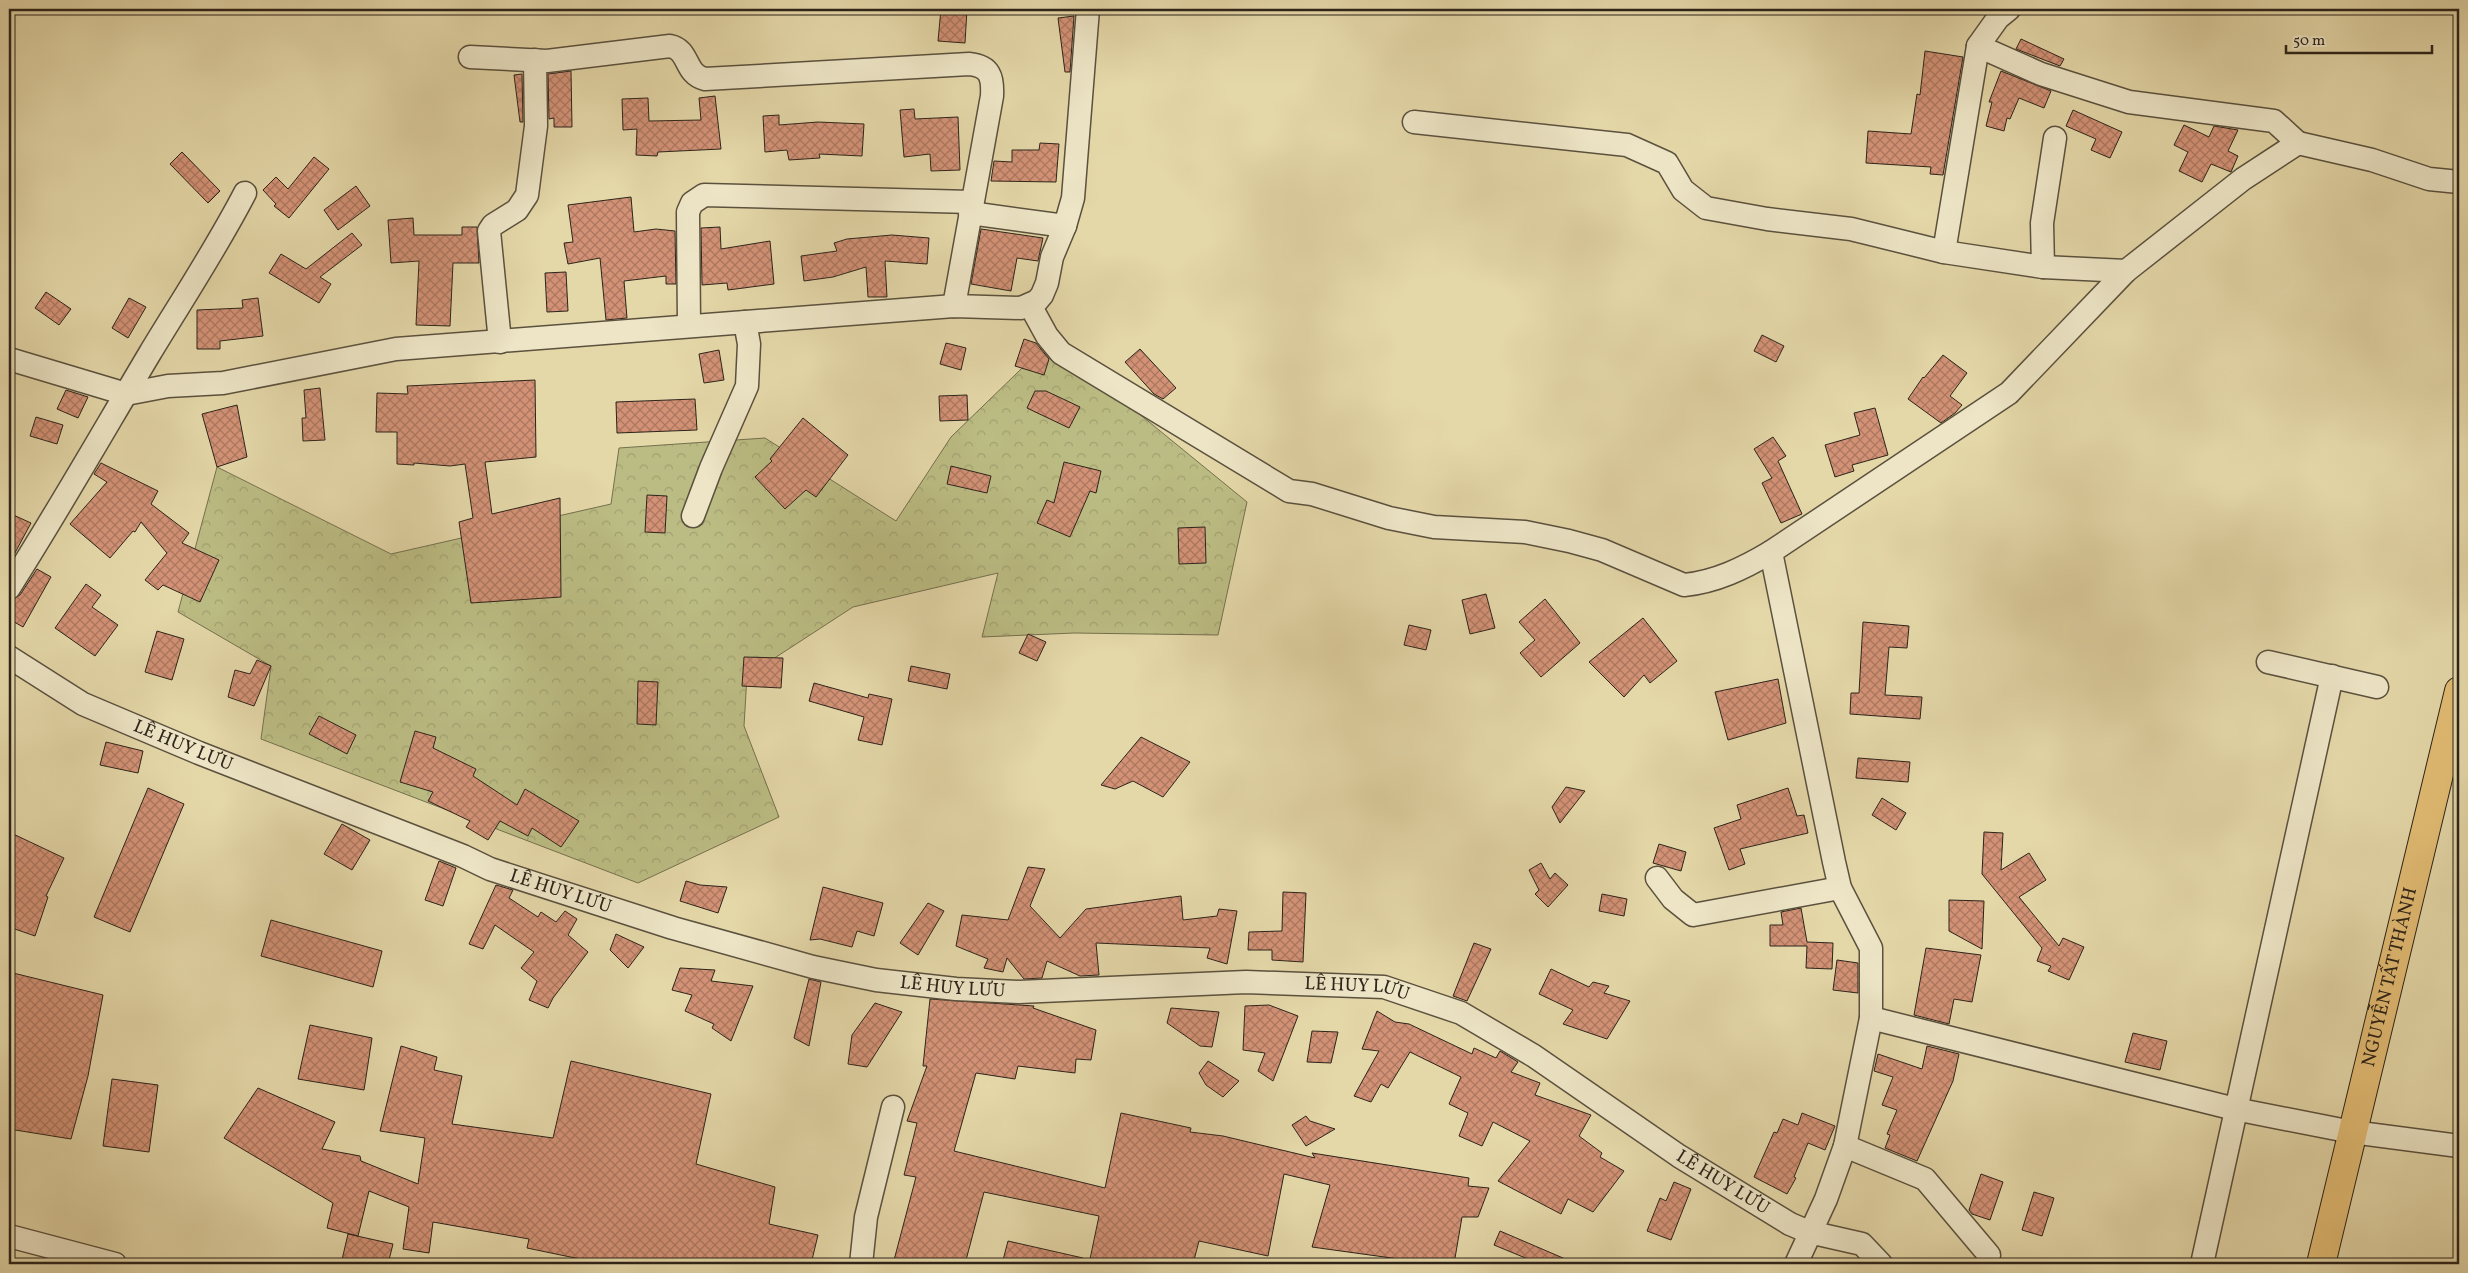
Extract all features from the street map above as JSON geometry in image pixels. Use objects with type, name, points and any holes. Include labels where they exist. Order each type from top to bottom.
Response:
[{"type":"main road","name":"NGUYỄN TẤT THÀNH","points":[[2321,1264],[2459,691]]},
{"type":"street","points":[[9,359],[126,394],[195,383],[223,384],[396,349],[954,306],[1010,309],[1030,305],[1042,295],[1047,283],[1052,257],[1065,226],[1073,198],[1088,9]]},
{"type":"street","points":[[1944,252],[1978,46],[1998,18],[2009,9]]},
{"type":"street","points":[[470,57],[535,60],[570,58],[670,46],[678,48],[683,52],[690,70],[696,77],[704,79],[978,64],[985,67],[990,73],[993,83],[954,306]]},
{"type":"street","points":[[1978,46],[2040,74],[2129,102],[2274,121],[2298,143],[2372,160],[2429,179],[2459,182]]},
{"type":"street","points":[[500,342],[489,231],[493,225],[517,210],[527,195],[536,126],[535,60]]},
{"type":"street","points":[[1414,122],[1628,145],[1667,163],[1682,190],[1706,208],[1767,219],[1852,230],[1944,252],[2043,267],[2126,271]]},
{"type":"street","points":[[2043,267],[2042,223],[2055,138]]},
{"type":"street","points":[[1030,305],[1047,336],[1061,353],[1289,491],[1312,494],[1389,518],[1434,527],[1526,532],[1569,541],[1602,550],[1684,585],[1697,584],[1740,570],[1771,552],[2009,393],[2126,271],[2243,179],[2298,143]]},
{"type":"street","points":[[9,588],[217,246],[245,193]]},
{"type":"street","points":[[689,325],[688,212],[692,203],[704,195],[971,208],[1065,226]]},
{"type":"street","points":[[693,516],[711,468],[747,386],[748,344],[745,322]]},
{"type":"street","points":[[1771,552],[1840,888],[1871,948],[1871,1018],[1845,1146],[1826,1198],[1796,1264]]},
{"type":"street","name":"LÊ HUY LƯU","points":[[9,657],[83,704],[199,753],[427,842],[490,869],[673,928],[813,967],[876,980],[956,989],[1019,992],[1246,982],[1384,987],[1461,1012],[1534,1056],[1679,1156],[1790,1224],[1809,1232],[1862,1244],[1882,1264]]},
{"type":"street","points":[[2268,662],[2377,687]]},
{"type":"street","points":[[2202,1264],[2234,1109],[2332,676]]},
{"type":"street","points":[[1657,878],[1673,899],[1693,916],[1840,888]]},
{"type":"street","points":[[1871,1018],[2234,1109],[2352,1132],[2459,1146]]},
{"type":"street","points":[[861,1264],[866,1217],[893,1107]]},
{"type":"street","points":[[1845,1146],[1925,1179],[1989,1255]]},
{"type":"street","points":[[9,1236],[115,1264]]},
{"type":"green space","points":[[1050,341],[1247,502],[1218,635],[1074,633],[982,637],[998,573],[853,607],[747,676],[744,726],[779,817],[638,883],[261,739],[271,666],[178,612],[217,467],[391,554],[611,504],[619,448],[765,438],[896,521],[951,437]]},
{"type":"building","points":[[941,9],[967,9],[965,43],[938,41]]},
{"type":"building","points":[[1074,16],[1070,72],[1065,72],[1058,18]]},
{"type":"building","points":[[2021,39],[2064,59],[2060,66],[2016,49]]},
{"type":"building","points":[[1925,51],[1963,57],[1943,175],[1930,174],[1931,167],[1866,163],[1868,131],[1911,134],[1917,94],[1920,95]]},
{"type":"building","points":[[571,71],[572,127],[554,127],[554,118],[549,119],[548,74]]},
{"type":"building","points":[[2001,71],[2051,91],[2044,108],[2019,98],[2010,119],[2007,118],[2004,131],[1986,126],[1992,102],[1989,102]]},
{"type":"building","points":[[522,74],[523,122],[520,122],[514,75]]},
{"type":"building","points":[[715,96],[721,149],[658,152],[657,156],[636,155],[637,129],[623,130],[622,99],[648,98],[649,121],[701,120],[699,98]]},
{"type":"building","points":[[914,109],[915,119],[958,117],[960,170],[931,171],[930,154],[904,157],[900,110]]},
{"type":"building","points":[[2073,110],[2122,132],[2110,158],[2091,150],[2096,139],[2066,126]]},
{"type":"building","points":[[779,115],[779,125],[818,122],[864,124],[862,156],[819,154],[820,158],[789,160],[787,150],[765,152],[763,116]]},
{"type":"building","points":[[2184,125],[2209,137],[2214,126],[2238,130],[2228,151],[2238,156],[2231,172],[2211,164],[2202,182],[2179,171],[2188,152],[2174,145]]},
{"type":"building","points":[[1040,143],[1059,144],[1056,182],[991,181],[994,161],[1012,162],[1012,150],[1039,150]]},
{"type":"building","points":[[182,152],[220,191],[208,203],[170,164]]},
{"type":"building","points":[[314,157],[329,169],[289,218],[274,206],[276,204],[263,190],[276,177],[288,189]]},
{"type":"building","points":[[356,186],[370,206],[338,230],[324,210]]},
{"type":"building","points":[[631,197],[634,232],[656,229],[675,231],[676,284],[666,284],[666,276],[624,281],[627,318],[606,320],[600,258],[568,264],[564,243],[573,242],[568,205]]},
{"type":"building","points":[[413,218],[414,235],[462,235],[462,227],[477,227],[479,263],[453,263],[450,326],[416,325],[419,261],[391,263],[388,220]]},
{"type":"building","points":[[720,227],[721,249],[770,241],[774,284],[728,290],[727,283],[702,285],[701,228]]},
{"type":"building","points":[[981,229],[1043,238],[1038,261],[1017,258],[1011,291],[971,284]]},
{"type":"building","points":[[352,233],[362,245],[320,277],[331,284],[319,303],[269,273],[281,254],[306,269]]},
{"type":"building","points":[[892,235],[929,238],[927,264],[885,261],[887,297],[868,297],[866,267],[833,277],[804,281],[801,256],[837,251],[834,243],[847,239]]},
{"type":"building","points":[[566,272],[568,311],[547,312],[545,273]]},
{"type":"building","points":[[46,292],[71,309],[59,325],[35,308]]},
{"type":"building","points":[[129,298],[146,307],[128,338],[112,328]]},
{"type":"building","points":[[258,298],[263,336],[220,341],[220,349],[197,349],[197,310],[243,308],[242,300]]},
{"type":"building","points":[[1762,335],[1784,346],[1776,362],[1754,351]]},
{"type":"building","points":[[1024,339],[1036,343],[1049,359],[1044,375],[1015,366]]},
{"type":"building","points":[[946,343],[966,348],[961,370],[940,364]]},
{"type":"building","points":[[1140,349],[1176,388],[1163,399],[1154,394],[1125,362]]},
{"type":"building","points":[[719,350],[724,380],[704,383],[699,354]]},
{"type":"building","points":[[1943,355],[1967,373],[1950,396],[1962,405],[1955,413],[1941,423],[1908,399],[1923,377]]},
{"type":"building","points":[[535,380],[536,457],[485,462],[492,514],[560,498],[561,597],[471,603],[459,522],[473,518],[465,464],[450,466],[414,463],[414,465],[397,464],[397,432],[376,432],[377,393],[408,394],[407,386]]},
{"type":"building","points":[[320,388],[325,440],[303,441],[302,418],[306,418],[304,390]]},
{"type":"building","points":[[66,390],[88,397],[78,418],[57,409]]},
{"type":"building","points":[[1035,391],[1046,391],[1080,407],[1069,428],[1027,408]]},
{"type":"building","points":[[967,395],[968,420],[940,421],[939,396]]},
{"type":"building","points":[[695,399],[697,430],[617,433],[616,402]]},
{"type":"building","points":[[237,405],[247,457],[217,467],[202,414]]},
{"type":"building","points":[[1875,408],[1888,455],[1852,465],[1854,471],[1835,477],[1825,445],[1860,435],[1854,413]]},
{"type":"building","points":[[36,417],[63,425],[57,444],[30,436]]},
{"type":"building","points":[[803,418],[848,455],[816,497],[806,490],[785,509],[755,477],[772,461],[770,459]]},
{"type":"building","points":[[1773,437],[1786,456],[1778,461],[1802,514],[1781,523],[1762,483],[1772,478],[1754,449]]},
{"type":"building","points":[[1064,462],[1101,471],[1096,493],[1090,491],[1070,537],[1037,523],[1047,500],[1054,503]]},
{"type":"building","points":[[101,463],[158,491],[151,504],[189,533],[182,543],[219,560],[200,602],[163,585],[158,590],[145,580],[167,553],[141,522],[135,532],[133,531],[110,558],[70,524],[107,482],[94,474]]},
{"type":"building","points":[[951,466],[991,476],[987,493],[947,484]]},
{"type":"building","points":[[647,495],[667,496],[665,533],[645,532]]},
{"type":"building","points":[[9,513],[31,523],[9,564]]},
{"type":"building","points":[[1205,527],[1206,563],[1179,564],[1178,528]]},
{"type":"building","points":[[37,569],[51,577],[23,627],[9,619],[9,601],[20,595]]},
{"type":"building","points":[[86,584],[101,595],[92,607],[118,625],[95,656],[55,628]]},
{"type":"building","points":[[1486,594],[1495,628],[1470,634],[1462,600]]},
{"type":"building","points":[[1545,599],[1580,643],[1541,677],[1520,653],[1535,640],[1519,622]]},
{"type":"building","points":[[1643,618],[1677,661],[1650,683],[1644,675],[1624,697],[1589,662]]},
{"type":"building","points":[[1863,622],[1909,626],[1907,648],[1889,647],[1885,695],[1922,697],[1920,719],[1850,714],[1851,693],[1859,693]]},
{"type":"building","points":[[1409,625],[1431,630],[1426,650],[1404,645]]},
{"type":"building","points":[[157,631],[184,639],[172,680],[145,672]]},
{"type":"building","points":[[1028,634],[1046,642],[1037,661],[1019,653]]},
{"type":"building","points":[[744,657],[783,658],[781,688],[742,686]]},
{"type":"building","points":[[257,660],[271,666],[254,706],[228,697],[235,670],[250,674]]},
{"type":"building","points":[[911,666],[950,674],[947,689],[908,681]]},
{"type":"building","points":[[1778,679],[1786,723],[1728,740],[1715,692]]},
{"type":"building","points":[[638,681],[658,682],[656,725],[637,724]]},
{"type":"building","points":[[814,683],[868,698],[869,694],[892,699],[882,745],[858,740],[864,717],[809,701]]},
{"type":"building","points":[[319,716],[356,735],[347,754],[309,734]]},
{"type":"building","points":[[415,731],[436,737],[433,748],[476,769],[473,776],[517,805],[525,789],[579,821],[561,847],[532,828],[528,836],[500,821],[488,840],[466,827],[470,821],[428,801],[433,792],[400,782]]},
{"type":"building","points":[[1141,737],[1190,762],[1163,797],[1133,781],[1115,789],[1101,785]]},
{"type":"building","points":[[106,742],[143,751],[138,773],[100,765]]},
{"type":"building","points":[[1858,758],[1910,762],[1908,782],[1856,778]]},
{"type":"building","points":[[1566,787],[1585,791],[1560,823],[1552,807]]},
{"type":"building","points":[[148,788],[184,804],[130,932],[94,917]]},
{"type":"building","points":[[1788,788],[1797,816],[1804,815],[1808,833],[1740,849],[1745,864],[1729,870],[1714,828],[1741,819],[1737,805]]},
{"type":"building","points":[[1882,798],[1906,813],[1896,830],[1872,815]]},
{"type":"building","points":[[342,824],[370,840],[352,870],[324,854]]},
{"type":"building","points":[[9,832],[64,858],[46,896],[48,897],[35,936],[9,927]]},
{"type":"building","points":[[1984,832],[2003,833],[2001,870],[2029,853],[2046,880],[2019,897],[2059,946],[2063,938],[2084,947],[2069,980],[2048,971],[2051,966],[2037,961],[2042,948],[1982,874]]},
{"type":"building","points":[[1659,844],[1686,852],[1681,871],[1653,863]]},
{"type":"building","points":[[439,861],[456,868],[443,906],[425,900]]},
{"type":"building","points":[[1541,863],[1550,879],[1555,873],[1568,885],[1548,907],[1535,894],[1539,890],[1529,870]]},
{"type":"building","points":[[1028,867],[1045,869],[1030,906],[1060,938],[1086,909],[1181,896],[1183,920],[1217,916],[1219,909],[1237,911],[1227,964],[1207,958],[1210,948],[1096,943],[1099,975],[1080,976],[1047,961],[1042,978],[1024,979],[1007,958],[1003,972],[984,968],[988,959],[956,946],[962,915],[1008,920]]},
{"type":"building","points":[[686,881],[700,885],[727,887],[718,913],[680,901]]},
{"type":"building","points":[[496,885],[513,890],[509,898],[538,917],[541,912],[556,922],[565,911],[577,919],[568,935],[588,952],[553,998],[548,1008],[529,1000],[537,981],[521,968],[534,952],[495,925],[483,949],[469,944]]},
{"type":"building","points":[[823,887],[883,903],[874,936],[857,931],[852,947],[820,939],[810,940]]},
{"type":"building","points":[[1283,892],[1306,893],[1303,962],[1272,960],[1272,950],[1248,950],[1249,932],[1282,931]]},
{"type":"building","points":[[1602,894],[1627,899],[1624,916],[1599,911]]},
{"type":"building","points":[[1949,900],[1984,901],[1982,949],[1949,931]]},
{"type":"building","points":[[928,903],[944,911],[918,955],[900,943]]},
{"type":"building","points":[[1801,908],[1807,942],[1833,943],[1832,969],[1806,968],[1807,946],[1770,946],[1770,925],[1783,925],[1781,912]]},
{"type":"building","points":[[271,920],[382,951],[373,987],[261,956]]},
{"type":"building","points":[[616,934],[644,947],[628,968],[610,950]]},
{"type":"building","points":[[1474,943],[1491,949],[1467,1001],[1453,996]]},
{"type":"building","points":[[1926,948],[1981,955],[1972,1002],[1954,999],[1949,1024],[1914,1015]]},
{"type":"building","points":[[1837,960],[1858,963],[1858,993],[1833,990]]},
{"type":"building","points":[[680,968],[715,970],[711,981],[753,986],[731,1041],[712,1028],[714,1024],[685,1011],[692,995],[672,990]]},
{"type":"building","points":[[1551,969],[1589,987],[1593,982],[1609,986],[1604,993],[1630,1001],[1607,1039],[1563,1024],[1573,1010],[1539,994]]},
{"type":"building","points":[[9,972],[103,995],[88,1076],[71,1139],[9,1129]]},
{"type":"building","points":[[809,979],[821,982],[809,1046],[794,1038]]},
{"type":"building","points":[[930,999],[1034,1006],[1033,1008],[1096,1030],[1091,1060],[1076,1059],[1075,1073],[1018,1066],[1015,1079],[976,1073],[954,1151],[1105,1188],[1121,1113],[1191,1128],[1190,1132],[1223,1136],[1315,1158],[1312,1153],[1469,1178],[1468,1186],[1489,1188],[1478,1217],[1462,1217],[1454,1264],[1435,1264],[1312,1247],[1330,1185],[1284,1174],[1268,1256],[1199,1241],[1193,1264],[1089,1264],[1099,1216],[984,1192],[965,1264],[893,1264],[916,1177],[904,1175],[917,1123],[907,1121],[927,1066],[923,1066]]},
{"type":"building","points":[[875,1003],[902,1012],[867,1067],[848,1064],[852,1035]]},
{"type":"building","points":[[1269,1005],[1298,1016],[1273,1081],[1258,1071],[1265,1053],[1243,1050],[1245,1006]]},
{"type":"building","points":[[1171,1008],[1219,1012],[1212,1047],[1200,1046],[1167,1023]]},
{"type":"building","points":[[1377,1011],[1395,1022],[1409,1024],[1472,1054],[1474,1048],[1496,1058],[1500,1051],[1518,1062],[1511,1072],[1540,1083],[1535,1095],[1591,1115],[1579,1136],[1602,1153],[1600,1157],[1624,1171],[1593,1212],[1568,1199],[1561,1214],[1498,1181],[1530,1141],[1493,1122],[1482,1146],[1459,1136],[1468,1113],[1449,1104],[1461,1077],[1410,1052],[1388,1088],[1381,1084],[1371,1102],[1354,1096],[1379,1051],[1362,1049]]},
{"type":"building","points":[[310,1025],[372,1038],[364,1090],[298,1079]]},
{"type":"building","points":[[1312,1031],[1338,1032],[1331,1063],[1307,1062]]},
{"type":"building","points":[[2133,1033],[2167,1041],[2160,1070],[2125,1062]]},
{"type":"building","points":[[401,1046],[437,1057],[434,1070],[462,1076],[452,1124],[553,1138],[571,1061],[711,1094],[696,1164],[775,1187],[769,1224],[818,1235],[811,1264],[604,1264],[527,1248],[529,1239],[433,1222],[429,1253],[403,1249],[409,1207],[369,1191],[358,1236],[327,1228],[333,1203],[224,1138],[258,1088],[335,1122],[322,1149],[360,1156],[361,1161],[418,1184],[425,1138],[380,1131]]},
{"type":"building","points":[[1927,1046],[1959,1054],[1953,1081],[1917,1161],[1885,1148],[1890,1135],[1887,1134],[1897,1110],[1882,1105],[1893,1077],[1874,1071],[1878,1054],[1922,1069]]},
{"type":"building","points":[[1208,1061],[1239,1081],[1223,1097],[1206,1085],[1199,1073]]},
{"type":"building","points":[[112,1079],[158,1085],[149,1152],[103,1146]]},
{"type":"building","points":[[1802,1113],[1835,1126],[1825,1150],[1808,1143],[1794,1177],[1796,1178],[1787,1194],[1754,1177],[1774,1132],[1777,1133],[1783,1119],[1798,1125]]},
{"type":"building","points":[[1306,1116],[1310,1121],[1335,1129],[1306,1146],[1292,1125]]},
{"type":"building","points":[[1981,1174],[2003,1182],[1990,1220],[1972,1214],[1969,1210]]},
{"type":"building","points":[[1674,1182],[1691,1189],[1671,1240],[1647,1231],[1660,1198],[1666,1201]]},
{"type":"building","points":[[2034,1192],[2054,1198],[2042,1236],[2022,1230]]},
{"type":"building","points":[[1500,1231],[1577,1264],[1540,1264],[1494,1245]]},
{"type":"building","points":[[348,1234],[393,1244],[388,1264],[341,1264]]},
{"type":"building","points":[[1008,1241],[1083,1258],[1082,1264],[1002,1264]]}]
